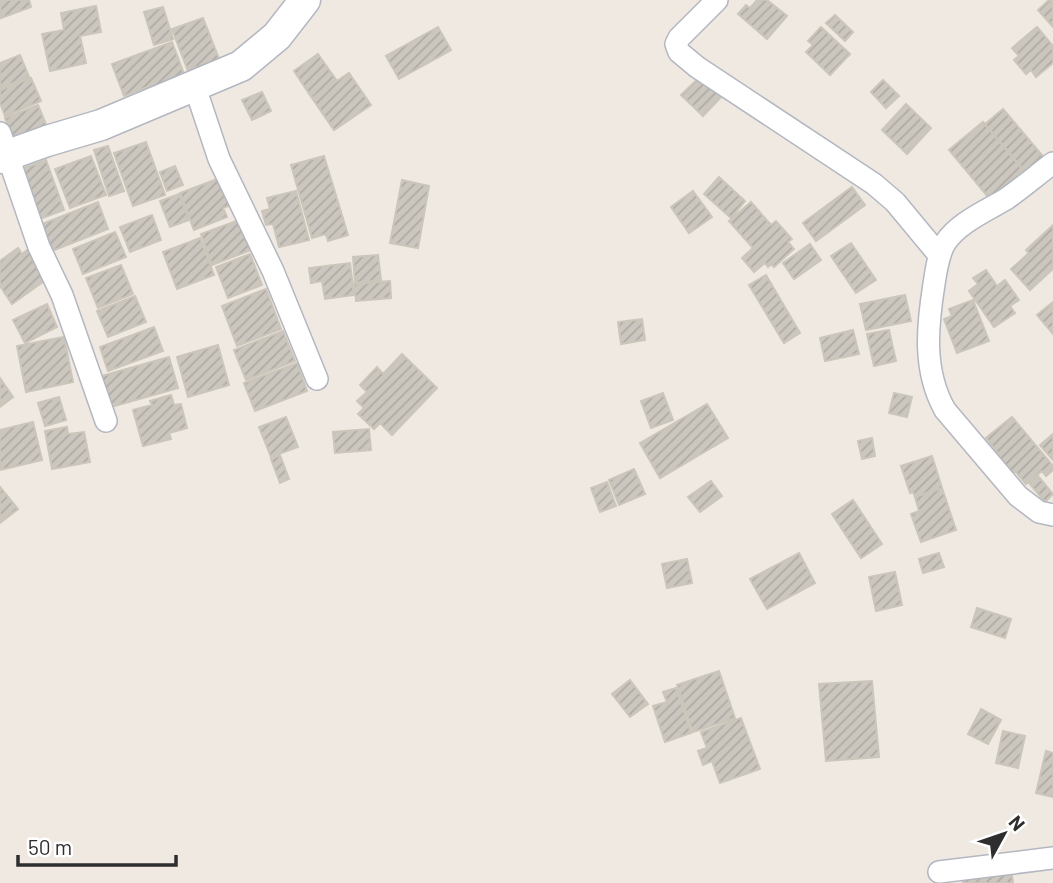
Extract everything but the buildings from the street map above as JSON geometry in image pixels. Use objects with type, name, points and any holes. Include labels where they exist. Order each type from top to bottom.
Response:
[{"type":"street","points":[[106,421],[62,295],[39,247],[3,149],[101,125],[249,62],[277,36],[305,0]]},
{"type":"street","points":[[717,0],[679,38],[676,44],[679,52],[697,67],[874,184],[895,202],[939,256]]},
{"type":"street","points":[[195,87],[219,159],[277,281],[317,379]]},
{"type":"street","points":[[1053,163],[954,233],[945,243],[939,256],[928,334],[931,373],[937,396],[945,410],[1018,496],[1039,512],[1053,514]]},
{"type":"street","points":[[939,872],[1053,858]]}]
